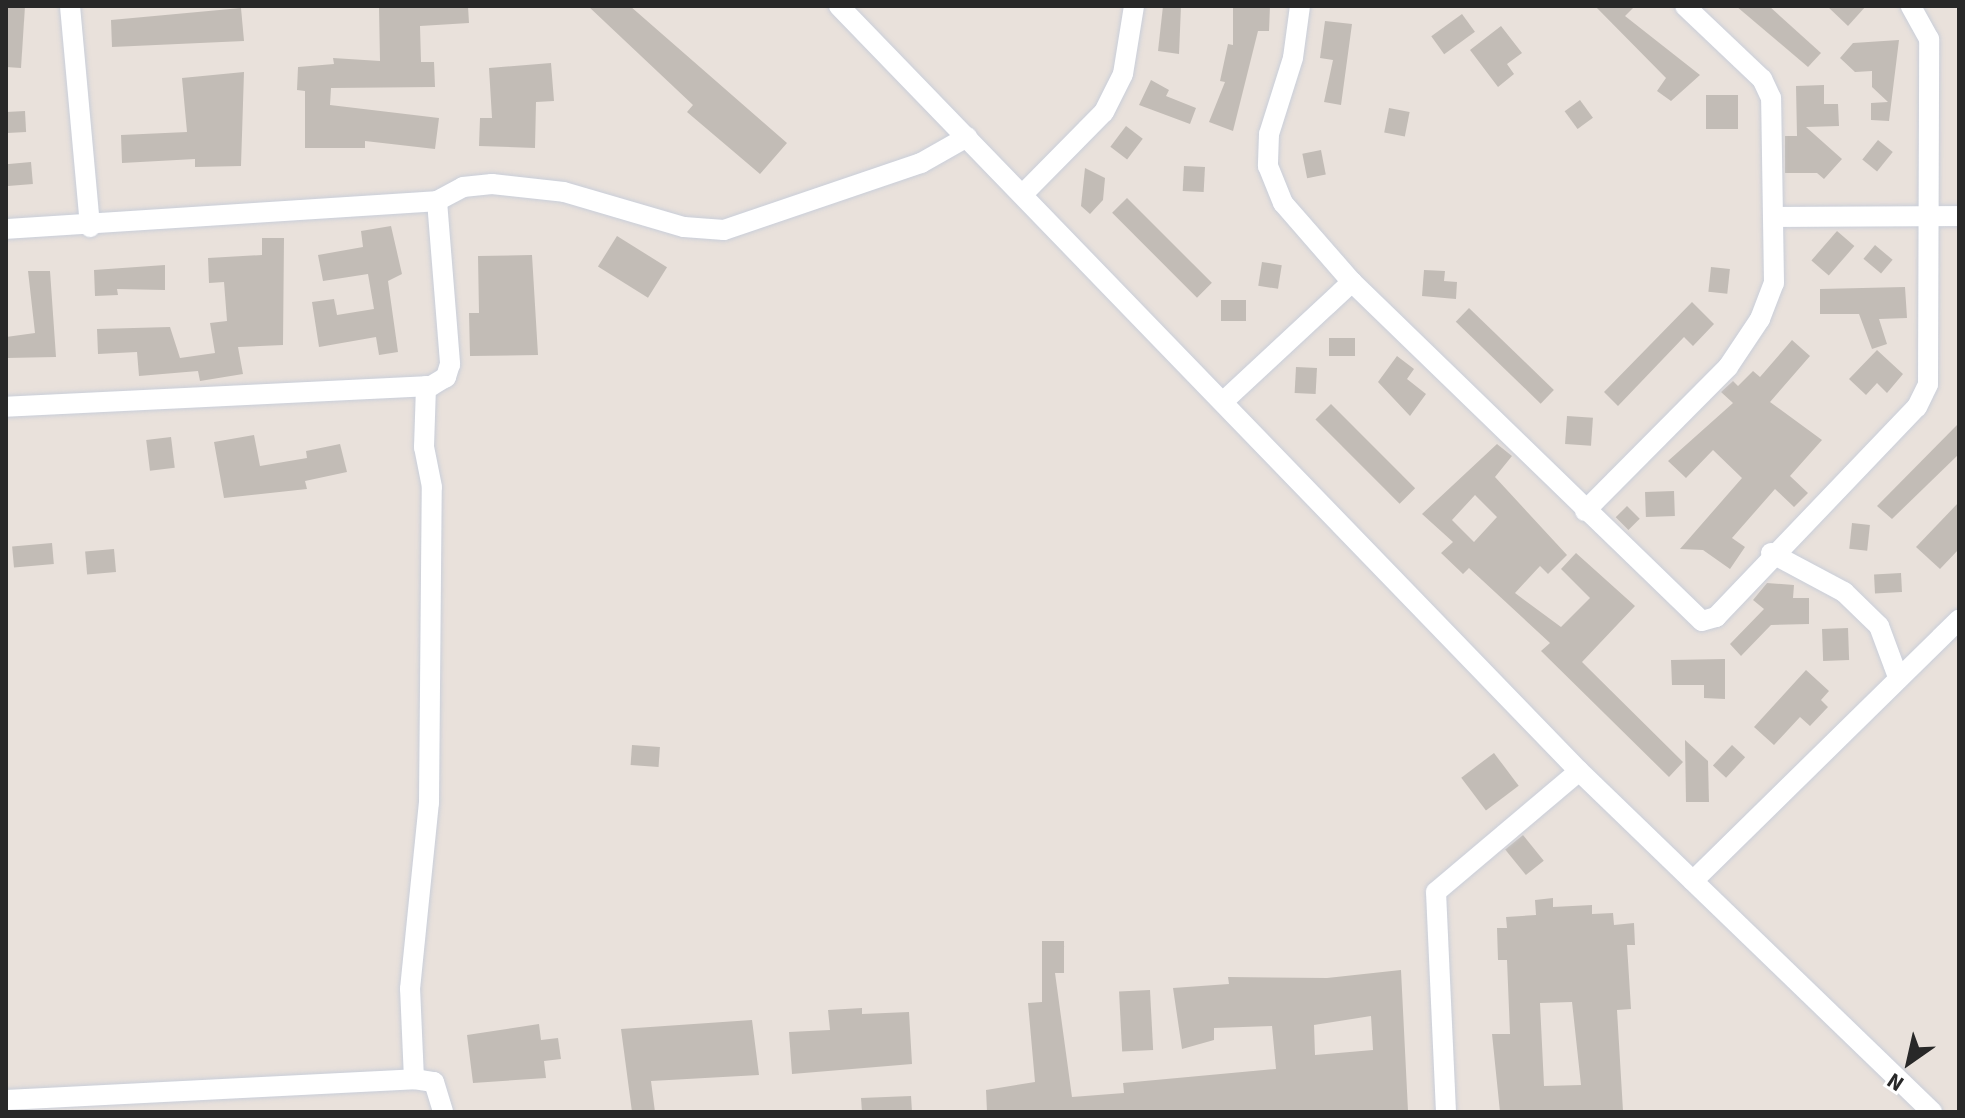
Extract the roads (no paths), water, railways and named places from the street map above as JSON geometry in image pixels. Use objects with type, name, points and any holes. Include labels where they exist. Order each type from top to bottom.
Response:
[{"type":"street","points":[[70,6],[90,227]]},
{"type":"street","points":[[839,6],[1226,399],[1579,771],[1932,1112]]},
{"type":"street","points":[[1025,192],[1104,112],[1123,74],[1134,6]]},
{"type":"street","points":[[1300,6],[1293,58],[1269,134],[1268,166],[1283,203],[1352,282],[1702,621],[1716,617],[1771,553],[1917,407],[1928,384],[1929,39],[1911,6]]},
{"type":"street","points":[[1585,511],[1728,367],[1760,319],[1774,283],[1777,217],[1771,98],[1762,79],[1685,6]]},
{"type":"street","points":[[6,229],[90,227],[437,201],[463,187],[492,184],[564,192],[684,227],[724,230],[921,163],[967,137]]},
{"type":"street","points":[[6,407],[426,386],[446,377],[450,364],[437,201]]},
{"type":"street","points":[[1777,217],[1929,219],[1959,216]]},
{"type":"street","points":[[1226,399],[1352,282]]},
{"type":"street","points":[[414,1079],[410,989],[429,803],[432,487],[424,447],[426,386]]},
{"type":"street","points":[[1771,553],[1844,592],[1879,626],[1898,677]]},
{"type":"street","points":[[1693,881],[1959,620]]},
{"type":"street","points":[[1446,1112],[1436,892],[1579,771]]},
{"type":"street","points":[[6,1100],[414,1079],[434,1082],[443,1112]]}]
